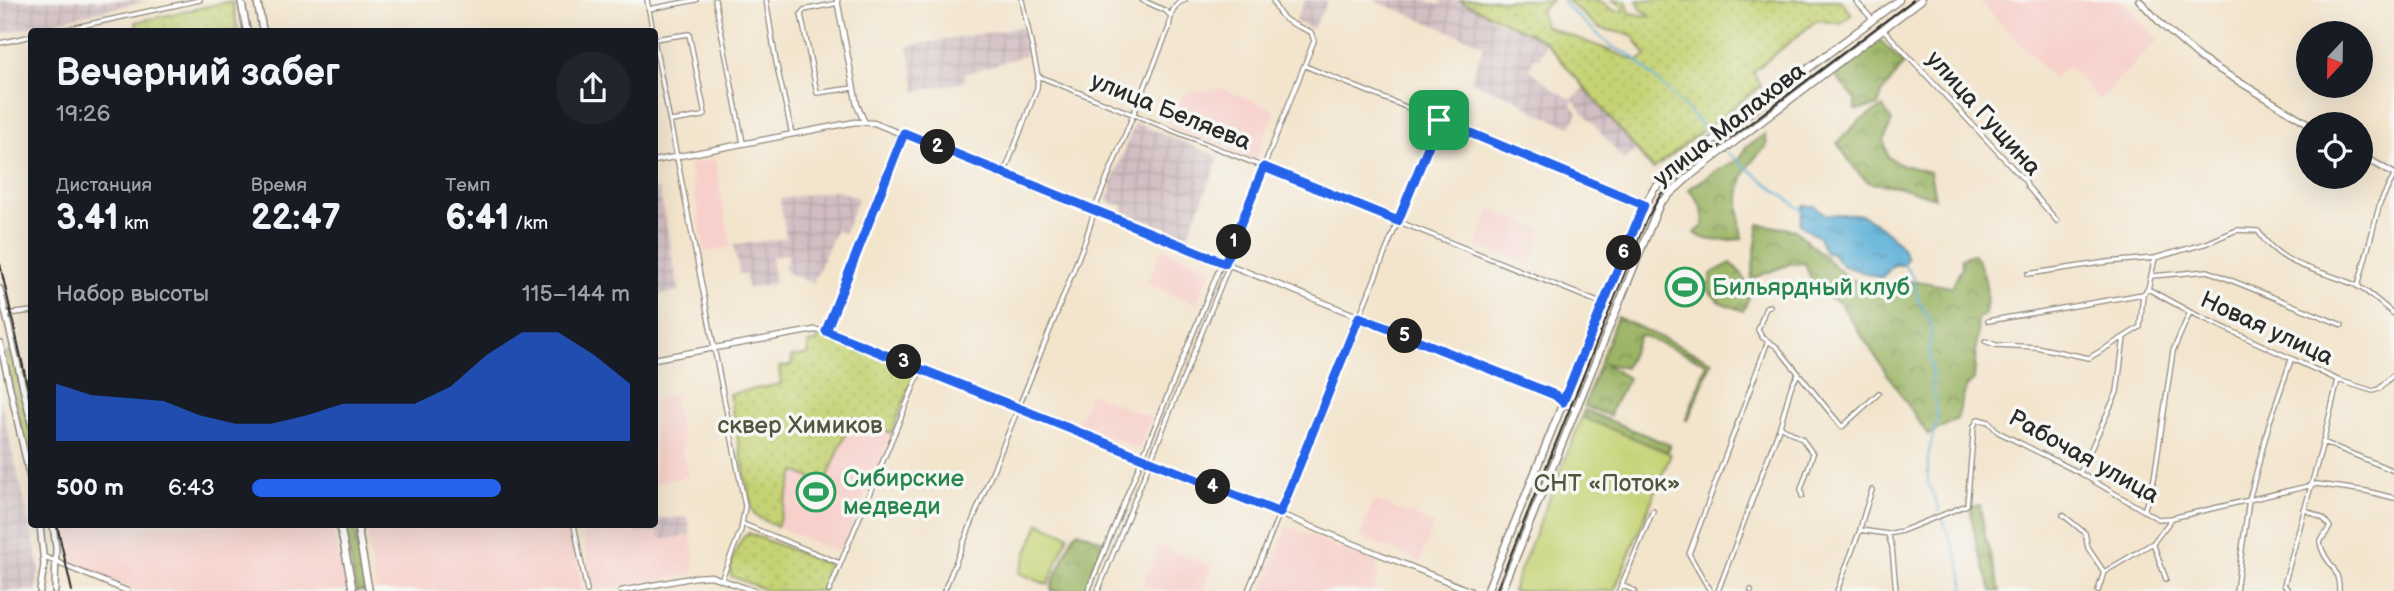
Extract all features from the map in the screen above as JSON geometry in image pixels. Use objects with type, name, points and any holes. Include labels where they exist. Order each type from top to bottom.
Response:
[{"type":"main road","points":[[241,0],[246,28]]},
{"type":"main road","points":[[257,0],[262,28]]},
{"type":"main road","name":"улица Малахова","points":[[1487,591],[1644,205],[1654,189],[1676,169],[1899,0]]},
{"type":"main road","name":"улица Малахова","points":[[1502,591],[1651,222],[1665,197],[1922,0]]},
{"type":"main road","points":[[2140,0],[2163,26],[2200,58],[2296,116]]},
{"type":"main road","points":[[2373,162],[2394,175]]},
{"type":"main road","points":[[0,289],[28,409]]},
{"type":"main road","points":[[0,343],[28,469]]},
{"type":"main road","points":[[40,528],[44,573],[40,591]]},
{"type":"main road","points":[[52,528],[55,591]]},
{"type":"main road","points":[[341,528],[353,591]]},
{"type":"main road","points":[[358,528],[369,591]]},
{"type":"street","points":[[71,28],[200,0]]},
{"type":"street","points":[[647,0],[652,28]]},
{"type":"street","points":[[649,9],[696,0]]},
{"type":"street","points":[[715,0],[743,144]]},
{"type":"street","points":[[766,0],[792,134]]},
{"type":"street","points":[[1004,174],[1038,88],[1038,76],[1022,0]]},
{"type":"street","points":[[1142,0],[1170,15]]},
{"type":"street","points":[[944,591],[1075,268],[1132,114],[1169,28],[1170,15],[1175,6],[1185,0]]},
{"type":"street","points":[[1088,591],[1313,47],[1314,36],[1311,32],[1280,17],[1273,0]]},
{"type":"street","points":[[1855,0],[1873,20]]},
{"type":"street","points":[[853,88],[817,93],[801,15],[804,10],[838,2],[853,88],[865,121]]},
{"type":"street","name":"улица Гущина","points":[[1884,29],[2017,172],[2057,221]]},
{"type":"street","points":[[658,38],[688,33],[705,114],[671,121]]},
{"type":"street","points":[[0,43],[28,37]]},
{"type":"street","points":[[658,58],[745,506],[743,524],[722,578]]},
{"type":"street","points":[[1305,66],[1644,205]]},
{"type":"street","name":"улица Беляева","points":[[1038,76],[1603,304]]},
{"type":"street","points":[[1248,591],[1439,120]]},
{"type":"street","points":[[658,159],[865,121],[904,133],[1555,395],[1575,409]]},
{"type":"street","points":[[826,331],[904,133]]},
{"type":"street","points":[[2358,286],[2380,203],[2394,175]]},
{"type":"street","points":[[2028,274],[2155,258],[2207,243],[2237,230],[2258,231],[2268,246],[2279,255],[2358,286],[2394,314]]},
{"type":"street","points":[[1988,321],[2143,294],[2148,289],[2155,258]]},
{"type":"street","points":[[1098,591],[1225,263]]},
{"type":"street","points":[[2152,275],[2208,271],[2342,325]]},
{"type":"street","name":"Новая улица","points":[[2148,289],[2190,312],[2338,380],[2373,391],[2379,389],[2394,374]]},
{"type":"street","points":[[1985,341],[1996,345],[2036,347],[2089,358],[2140,327],[2143,294]]},
{"type":"street","points":[[1770,306],[1766,307],[1758,330],[1762,337],[1777,347],[1842,427],[1879,393]]},
{"type":"street","points":[[6,315],[28,312]]},
{"type":"street","points":[[2144,511],[2154,479],[2173,351],[2190,312]]},
{"type":"street","points":[[658,358],[814,330],[826,331],[1471,591]]},
{"type":"street","points":[[2080,473],[2117,392],[2124,337]]},
{"type":"street","points":[[1710,591],[1689,554],[1768,341]]},
{"type":"street","points":[[2236,591],[2249,500],[2269,424],[2291,360]]},
{"type":"street","points":[[829,591],[921,369]]},
{"type":"street","points":[[1718,591],[1798,374]]},
{"type":"street","points":[[2289,591],[2284,585],[2338,380]]},
{"type":"street","name":"Рабочая улица","points":[[1888,534],[1967,505],[1974,426],[1978,419],[1984,420],[1998,432],[2080,473],[2158,519],[2317,485],[2366,491],[2394,498]]},
{"type":"street","points":[[1780,426],[1802,439],[1813,454],[1801,489],[1802,496]]},
{"type":"street","points":[[2323,442],[2394,471]]},
{"type":"street","points":[[1837,591],[1872,490]]},
{"type":"street","points":[[2304,509],[2324,519],[2330,527],[2320,542],[2323,553],[2337,571],[2339,591]]},
{"type":"street","points":[[1619,591],[1653,511]]},
{"type":"street","points":[[2063,515],[2085,533],[2088,548],[2104,572]]},
{"type":"street","points":[[2098,591],[2104,572],[2153,543],[2172,518]]},
{"type":"street","points":[[743,524],[840,563]]},
{"type":"street","points":[[575,528],[587,591]]},
{"type":"street","points":[[1860,530],[1888,534],[1892,547],[1896,591]]},
{"type":"street","points":[[2153,543],[2166,579]]},
{"type":"street","points":[[44,557],[127,591]]},
{"type":"street","points":[[621,591],[696,576],[722,578],[754,591]]},
{"type":"street","points":[[1621,585],[1635,591]]},
{"type":"shaded area","points":[[0,0],[150,0],[0,34]]},
{"type":"shaded area","points":[[1305,0],[1328,0],[1313,29],[1295,21]]},
{"type":"shaded area","points":[[1373,0],[1426,0],[1438,5],[1443,0],[1482,0],[1491,19],[1546,41],[1539,59],[1534,57],[1529,69],[1556,91],[1572,99],[1603,72],[1662,155],[1648,167],[1635,151],[1624,160],[1573,100],[1571,104],[1578,112],[1571,127],[1538,113],[1515,98],[1470,81],[1484,45]]},
{"type":"shaded area","points":[[1978,0],[2121,0],[2158,40],[2099,100],[2069,66],[2053,78]]},
{"type":"shaded area","points":[[1022,27],[1026,55],[965,74],[965,82],[916,91],[908,46]]},
{"type":"shaded area","points":[[1220,88],[1272,108],[1274,113],[1255,161],[1170,126],[1184,93]]},
{"type":"shaded area","points":[[1135,123],[1220,157],[1187,237],[1122,211],[1124,206],[1106,201]]},
{"type":"shaded area","points":[[715,159],[731,247],[705,252],[689,164]]},
{"type":"shaded area","points":[[658,189],[679,291],[658,295]]},
{"type":"shaded area","points":[[837,190],[858,198],[844,233],[836,230],[813,283],[787,273],[784,268],[789,256],[783,254],[771,258],[775,283],[747,288],[745,273],[739,274],[734,245],[786,238],[780,199]]},
{"type":"shaded area","points":[[1491,209],[1543,230],[1529,266],[1477,245]]},
{"type":"shaded area","points":[[1162,248],[1212,268],[1197,304],[1147,284]]},
{"type":"shaded area","points":[[1090,393],[1151,418],[1139,449],[1077,424]]},
{"type":"shaded area","points":[[673,395],[688,476],[658,482],[658,399]]},
{"type":"shaded area","points":[[0,398],[28,528],[30,528],[40,570],[36,591],[0,591]]},
{"type":"shaded area","points":[[852,417],[891,433],[842,550],[838,552],[777,527],[795,471],[825,484]]},
{"type":"shaded area","points":[[1374,500],[1434,524],[1420,561],[1359,536]]},
{"type":"shaded area","points":[[688,517],[691,535],[665,539],[659,537],[658,532],[638,533],[637,528],[658,528],[658,519]]},
{"type":"shaded area","points":[[1287,526],[1377,563],[1378,576],[1373,591],[1269,591],[1262,588]]},
{"type":"shaded area","points":[[66,528],[333,528],[341,572],[345,576],[348,591],[139,591],[73,564]]},
{"type":"shaded area","points":[[366,528],[571,528],[582,589],[580,591],[376,591]]},
{"type":"shaded area","points":[[582,528],[637,528],[638,533],[658,532],[665,539],[691,535],[694,574],[596,590],[592,584]]},
{"type":"shaded area","points":[[1159,546],[1212,567],[1202,591],[1161,591],[1143,585]]},
{"type":"green space","points":[[1459,0],[1552,0],[1540,11],[1545,26],[1637,61],[1646,56],[1632,35],[1599,28],[1566,0],[1597,0],[1612,9],[1624,11],[1624,7],[1613,0],[1626,0],[1630,13],[1652,17],[1641,9],[1637,0],[1840,0],[1852,14],[1841,24],[1817,20],[1753,72],[1761,86],[1653,169],[1545,41]]},
{"type":"green space","points":[[232,1],[237,28],[137,28],[136,22]]},
{"type":"green space","points":[[1880,40],[1904,64],[1882,93],[1878,106],[1855,110],[1855,99],[1836,77],[1837,74]]},
{"type":"green space","points":[[1883,107],[1892,121],[1884,140],[1888,157],[1903,165],[1930,172],[1935,198],[1897,186],[1870,183],[1859,174],[1837,143],[1859,121]]},
{"type":"green space","points":[[1765,134],[1767,145],[1748,167],[1741,184],[1739,202],[1742,239],[1705,239],[1695,233],[1704,225],[1703,215],[1698,201],[1689,189],[1717,170],[1740,159],[1745,148]]},
{"type":"green space","points":[[1759,224],[1795,230],[1850,280],[1886,286],[1916,281],[1952,287],[1962,267],[1961,258],[1973,254],[1984,274],[1986,306],[1985,314],[1978,319],[1974,380],[1966,388],[1957,419],[1928,435],[1839,302],[1814,289],[1805,263],[1790,264],[1751,279]]},
{"type":"green space","points":[[1731,263],[1742,274],[1751,293],[1743,311],[1719,302],[1707,289],[1712,273]]},
{"type":"green space","points":[[1617,317],[1712,361],[1688,420],[1707,363],[1640,335],[1625,368],[1603,363],[1628,378],[1610,416],[1584,406]]},
{"type":"green space","name":"сквер Химиков","points":[[819,334],[912,369],[914,376],[891,433],[852,418],[825,484],[795,471],[777,527],[756,516],[752,510],[729,394],[781,384],[779,367],[792,365],[791,357],[809,354],[808,343],[817,342]]},
{"type":"green space","points":[[12,352],[28,425],[28,459],[6,355]]},
{"type":"green space","points":[[1584,410],[1670,445],[1667,452],[1582,417]]},
{"type":"green space","name":"СНТ «Поток»","points":[[1582,417],[1671,454],[1614,591],[1512,591]]},
{"type":"green space","points":[[1980,505],[1985,536],[2000,591],[1992,591],[1977,547],[1970,507]]},
{"type":"green space","points":[[1039,523],[1068,535],[1048,585],[1019,573]]},
{"type":"green space","points":[[345,528],[355,528],[366,591],[356,591]]},
{"type":"green space","points":[[1078,531],[1103,541],[1084,591],[1051,591],[1053,580],[1070,542]]},
{"type":"green space","points":[[748,533],[828,564],[830,571],[822,591],[768,591],[731,576],[735,553]]},
{"type":"water","points":[[1803,206],[1815,206],[1826,215],[1853,214],[1868,218],[1899,244],[1907,257],[1904,265],[1893,265],[1882,278],[1843,266],[1832,253],[1825,253],[1819,236],[1800,224]]},
{"type":"waterway","points":[[1562,0],[1612,47],[1631,55],[1698,121],[1711,139]]},
{"type":"waterway","points":[[1728,153],[1804,212]]},
{"type":"waterway","points":[[1904,265],[1914,278],[1917,297],[1932,326],[1929,348],[1937,419],[1928,456],[1928,482],[1940,511]]},
{"type":"waterway","points":[[1942,518],[1959,561],[1965,591]]},
{"type":"tram line","points":[[1496,591],[1646,220],[1661,194],[1687,171],[1913,0]]},
{"type":"tram line","points":[[0,264],[28,388]]},
{"type":"tram line","points":[[58,528],[72,591]]},
{"type":"place","name":"Бильярдный клуб","points":[[1685,287]]},
{"type":"place","name":"Сибирские медведи","points":[[816,492]]},
{"type":"route","points":[[1439,120],[1644,205],[1563,402],[1555,395],[1359,317],[1280,513],[826,331],[904,133],[1225,263],[1264,167],[1398,221],[1439,120]]}]
